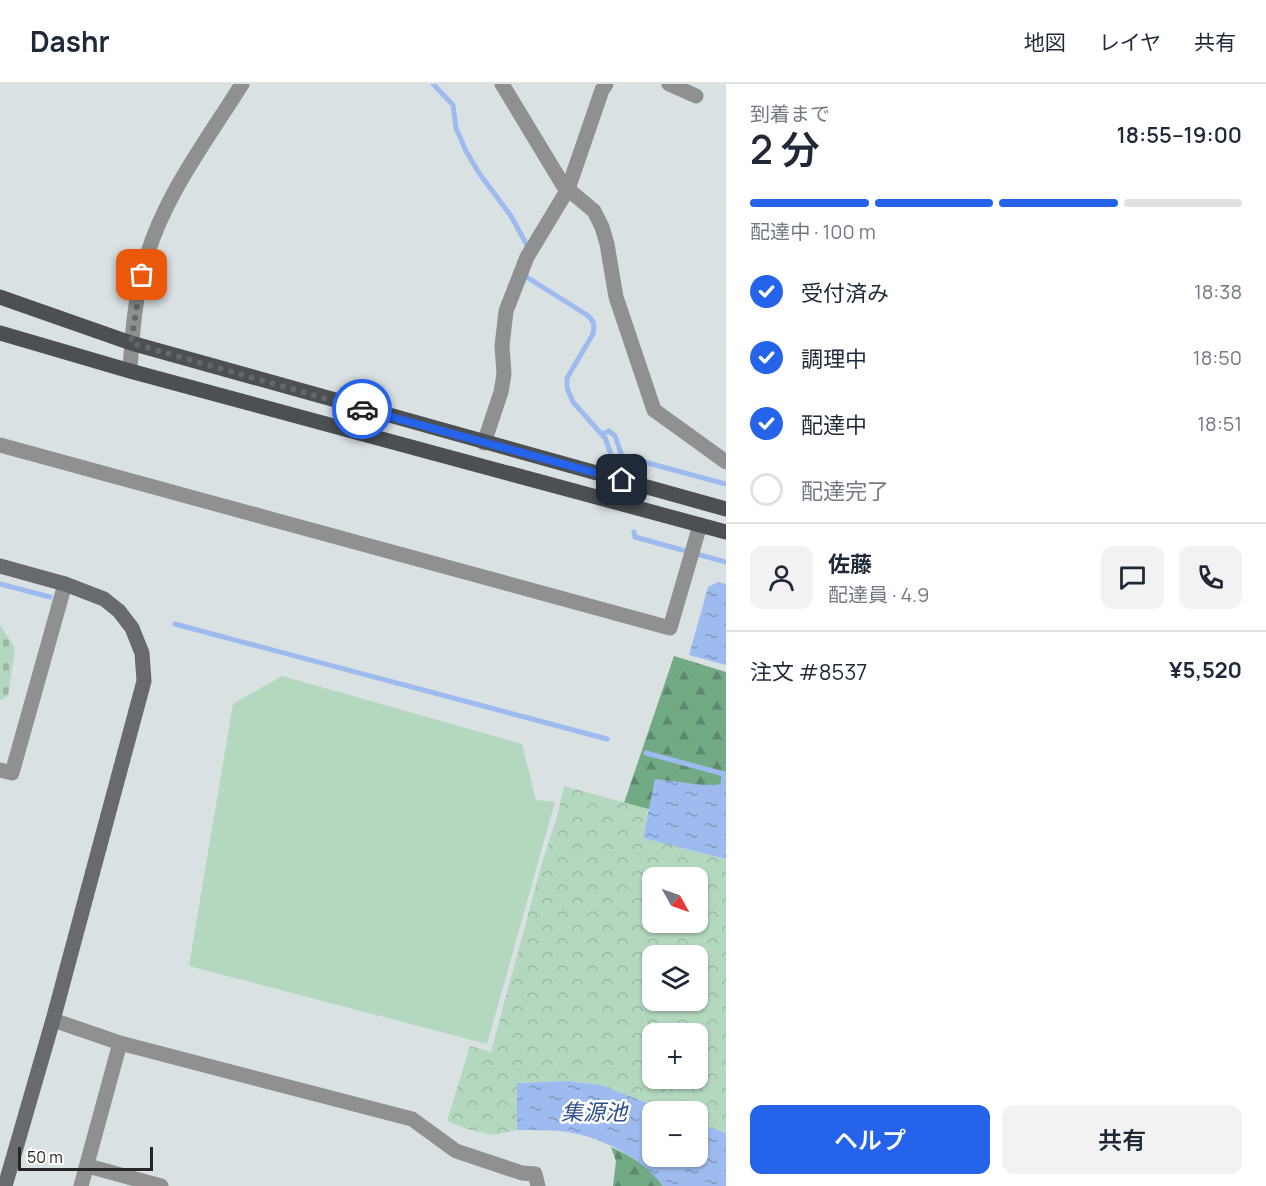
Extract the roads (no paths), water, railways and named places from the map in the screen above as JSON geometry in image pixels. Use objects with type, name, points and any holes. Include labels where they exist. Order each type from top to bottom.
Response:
[{"type":"main road","points":[[0,297],[131,343],[726,509]]},
{"type":"main road","points":[[0,333],[130,371],[726,532]]},
{"type":"street","points":[[130,371],[131,343],[141,280],[157,228],[176,188],[242,84]]},
{"type":"street","points":[[501,84],[563,185],[594,211],[602,227],[616,297],[654,410],[726,462]]},
{"type":"street","points":[[484,443],[501,392],[504,374],[502,346],[506,311],[527,257],[568,189],[606,84]]},
{"type":"street","points":[[669,84],[696,96]]},
{"type":"street","points":[[0,445],[670,628],[700,525]]},
{"type":"street","points":[[0,566],[65,584],[104,598],[119,611],[132,628],[142,654],[144,681],[5,1186]]},
{"type":"street","points":[[0,770],[12,773],[65,584]]},
{"type":"street","points":[[52,1020],[120,1043],[412,1119],[456,1151],[522,1173],[536,1174],[538,1186]]},
{"type":"street","points":[[81,1186],[120,1043]]},
{"type":"street","points":[[88,1166],[161,1186]]},
{"type":"water","points":[[718,582],[726,584],[726,665],[689,655],[708,587]]},
{"type":"water","points":[[655,779],[703,785],[726,784],[726,859],[643,838]]},
{"type":"water","name":"集源池","points":[[569,1081],[601,1085],[642,1101],[642,1165],[608,1144],[581,1135],[549,1130],[517,1130],[517,1083]]},
{"type":"water","name":"集源池","points":[[708,1127],[726,1133],[726,1186],[663,1186],[645,1167],[708,1167]]},
{"type":"waterway","points":[[433,84],[453,105],[456,128],[466,151],[479,173],[511,216],[528,247]]},
{"type":"waterway","points":[[526,275],[593,321],[593,334],[567,378],[567,388],[573,402],[605,438],[611,454]]},
{"type":"waterway","points":[[602,434],[609,431],[615,436],[622,456],[726,484]]},
{"type":"waterway","points":[[634,532],[635,537],[726,562]]},
{"type":"waterway","points":[[0,584],[50,597]]},
{"type":"waterway","points":[[175,624],[607,739]]},
{"type":"waterway","points":[[646,753],[724,774],[723,784]]}]
